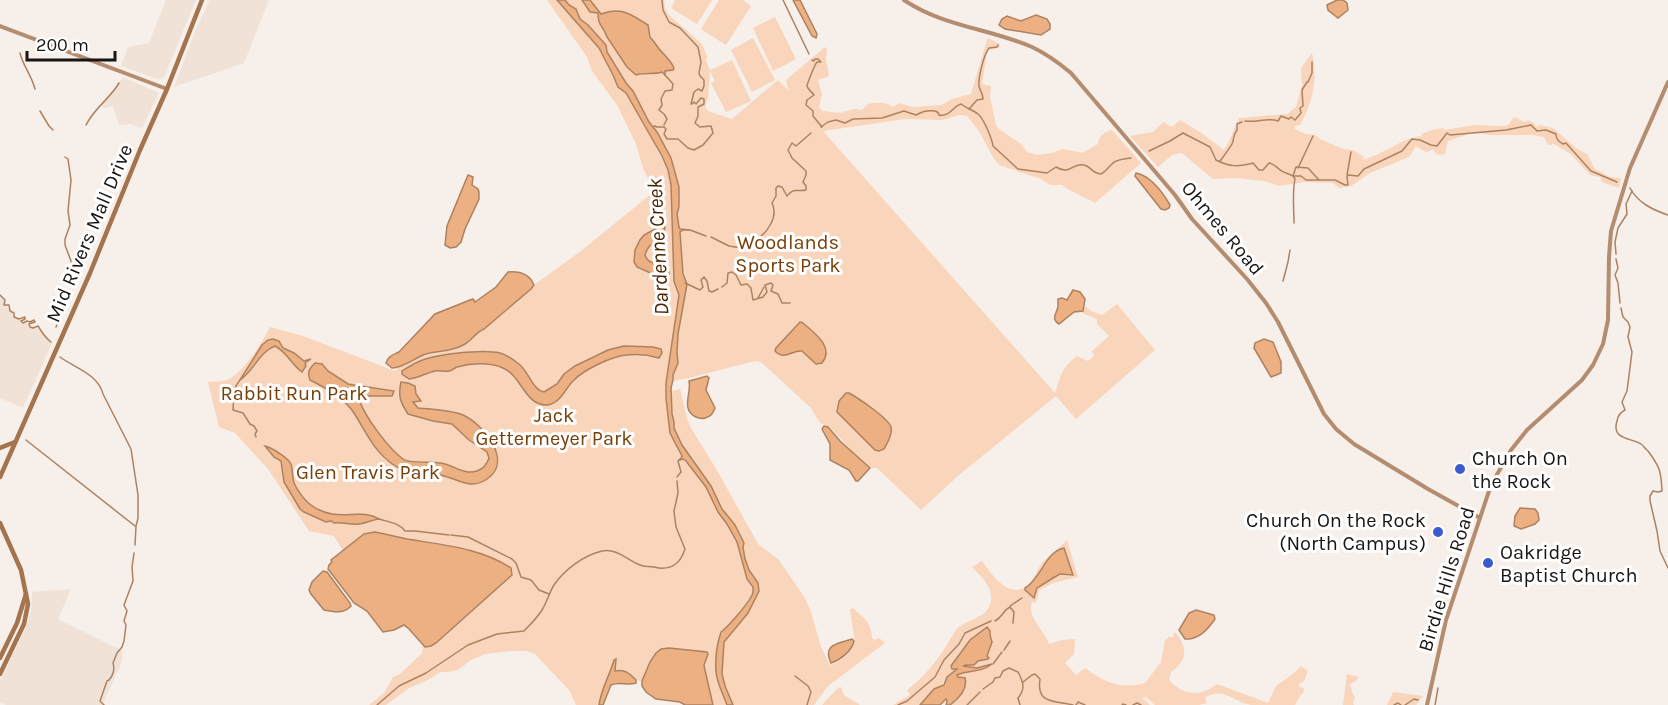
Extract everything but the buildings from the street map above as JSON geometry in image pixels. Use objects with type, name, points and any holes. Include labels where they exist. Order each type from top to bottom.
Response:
[{"type":"main road","name":"Mid Rivers Mall Drive","points":[[0,477],[82,291],[202,0]]},
{"type":"main road","name":"Ohmes Road","points":[[904,0],[933,15],[1032,47],[1053,58],[1071,74],[1273,312],[1324,414],[1336,429],[1362,449],[1480,518]]},
{"type":"main road","points":[[0,27],[167,89]]},
{"type":"main road","name":"Birdie Hills Road","points":[[1427,705],[1444,628],[1491,485],[1511,450],[1527,430],[1582,380],[1600,351],[1608,320],[1611,231],[1630,168],[1668,82]]},
{"type":"main road","points":[[0,448],[15,442]]},
{"type":"main road","points":[[0,523],[21,570],[28,604],[24,624],[0,674]]},
{"type":"main road","points":[[0,658],[17,623],[26,594]]},
{"type":"shaded area","points":[[166,0],[196,0],[164,77],[157,79],[121,66],[128,47],[149,43]]},
{"type":"shaded area","points":[[210,0],[269,0],[244,63],[174,87],[196,29]]},
{"type":"shaded area","points":[[557,0],[565,0],[576,9],[580,19],[606,45],[607,52],[657,132],[671,158],[679,187],[677,214],[679,227],[690,230],[680,232],[683,274],[687,284],[678,334],[678,363],[671,388],[674,428],[682,445],[711,486],[722,509],[735,525],[744,543],[745,559],[758,583],[759,591],[748,613],[724,642],[722,674],[733,705],[727,705],[718,680],[717,647],[721,632],[749,601],[753,587],[747,579],[737,542],[718,512],[706,487],[686,461],[680,460],[682,456],[670,433],[666,383],[679,295],[674,281],[671,185],[668,170],[626,93],[618,87],[599,48]]},
{"type":"shaded area","points":[[582,0],[590,0],[601,14],[621,11],[648,25],[650,37],[670,61],[673,70],[665,71],[665,75],[662,72],[636,75],[627,67],[607,37],[600,24],[598,13],[590,12]]},
{"type":"shaded area","points":[[793,0],[800,0],[817,34],[816,38],[812,36]]},
{"type":"shaded area","points":[[1337,0],[1347,3],[1348,10],[1338,18],[1328,10],[1327,5]]},
{"type":"shaded area","points":[[1036,15],[1047,19],[1050,24],[1050,29],[1041,35],[1005,29],[999,25],[1007,16],[1021,21]]},
{"type":"shaded area","points":[[123,77],[157,92],[158,95],[142,128],[129,124],[119,125],[113,106],[104,108],[101,104],[110,97]]},
{"type":"shaded area","points":[[1136,173],[1147,178],[1156,186],[1170,205],[1169,208],[1161,209],[1135,176]]},
{"type":"shaded area","points":[[468,175],[473,177],[472,185],[478,189],[479,199],[461,242],[456,247],[450,248],[445,245],[447,226]]},
{"type":"shaded area","points":[[660,222],[665,227],[663,237],[650,245],[645,255],[651,262],[667,264],[669,274],[664,279],[637,267],[634,262],[635,250],[640,240],[657,228]]},
{"type":"shaded area","points":[[508,272],[523,274],[534,285],[467,342],[454,349],[423,355],[400,367],[392,368],[386,363],[389,357],[399,352],[435,314],[473,299],[475,302],[496,287]]},
{"type":"shaded area","points":[[1073,290],[1080,292],[1085,299],[1083,311],[1074,312],[1059,324],[1055,318],[1058,299],[1067,300]]},
{"type":"shaded area","points":[[0,296],[18,319],[39,330],[52,343],[23,408],[0,398]]},
{"type":"shaded area","points":[[800,322],[825,346],[825,357],[822,363],[816,364],[802,351],[782,355],[775,351]]},
{"type":"shaded area","points":[[273,339],[279,341],[283,348],[304,361],[311,359],[305,363],[306,366],[302,372],[275,346],[269,349],[240,380],[262,345]]},
{"type":"shaded area","points":[[1264,339],[1273,342],[1281,362],[1281,373],[1271,377],[1254,348],[1255,343]]},
{"type":"shaded area","points":[[624,346],[653,347],[661,349],[662,353],[659,358],[627,355],[598,364],[570,384],[559,399],[547,405],[533,401],[509,372],[492,365],[468,365],[409,379],[402,374],[402,371],[425,359],[471,352],[492,352],[503,354],[515,361],[523,368],[534,385],[544,392],[557,384],[564,374],[575,366],[608,350]]},
{"type":"shaded area","points":[[315,363],[322,364],[328,371],[348,384],[394,391],[392,396],[367,396],[359,399],[378,432],[406,461],[441,463],[473,472],[483,468],[489,458],[487,452],[469,440],[452,424],[408,414],[400,399],[401,382],[415,386],[416,394],[421,401],[413,402],[418,408],[458,413],[479,426],[487,434],[497,453],[495,471],[487,479],[471,484],[439,475],[408,473],[394,465],[374,446],[354,413],[345,403],[310,380],[309,371]]},
{"type":"shaded area","points":[[707,376],[709,378],[706,390],[715,408],[710,416],[700,418],[691,414],[689,410],[689,381]]},
{"type":"shaded area","points":[[846,393],[865,404],[889,423],[891,433],[884,449],[875,450],[837,412],[839,401]]},
{"type":"shaded area","points":[[824,426],[828,427],[870,468],[858,481],[849,470],[830,460],[830,444],[822,429]]},
{"type":"shaded area","points":[[265,446],[279,453],[291,464],[295,486],[311,505],[330,514],[364,514],[379,519],[359,524],[334,523],[326,522],[304,512],[284,482],[281,461],[274,457]]},
{"type":"shaded area","points":[[1520,508],[1535,509],[1539,520],[1521,529],[1514,526],[1515,516]]},
{"type":"shaded area","points":[[375,532],[487,556],[511,568],[512,575],[436,643],[425,647],[404,625],[383,632],[367,611],[354,603],[328,569],[331,560],[364,534]]},
{"type":"shaded area","points":[[1064,548],[1073,575],[1060,574],[1053,578],[1037,588],[1034,598],[1025,588],[1035,579],[1052,555]]},
{"type":"shaded area","points":[[323,571],[327,572],[350,603],[351,606],[348,609],[339,612],[324,610],[311,594],[309,590],[312,582]]},
{"type":"shaded area","points":[[71,589],[58,619],[123,651],[121,664],[103,703],[106,705],[6,705],[0,702],[0,681],[26,627],[31,611],[32,592]]},
{"type":"shaded area","points":[[1196,610],[1214,615],[1215,619],[1199,636],[1185,639],[1179,630],[1189,613]]},
{"type":"shaded area","points":[[987,627],[992,642],[987,656],[989,658],[978,661],[974,665],[963,666],[977,668],[992,664],[983,669],[957,675],[965,678],[966,682],[964,690],[950,705],[946,705],[946,699],[940,705],[920,705],[934,689],[944,685],[947,677],[957,669],[952,669],[951,666],[970,640]]},
{"type":"shaded area","points":[[852,639],[853,645],[848,652],[831,663],[830,648]]},
{"type":"shaded area","points":[[661,649],[707,652],[704,665],[713,705],[685,705],[680,702],[656,699],[646,692],[642,681],[650,662]]},
{"type":"shaded area","points":[[616,659],[615,671],[627,672],[636,680],[636,683],[611,685],[603,705],[599,705],[614,660]]},
{"type":"green space","name":"Jack Gettermeyer Park","points":[[547,0],[557,0],[599,48],[618,87],[626,93],[650,135],[670,178],[681,285],[669,398],[672,429],[682,448],[721,507],[711,486],[682,445],[674,428],[672,391],[680,389],[691,428],[758,544],[779,560],[805,598],[821,647],[830,665],[845,656],[855,642],[850,610],[853,608],[869,624],[872,638],[875,640],[879,638],[885,643],[828,686],[814,705],[733,705],[722,674],[724,642],[748,613],[759,591],[756,582],[747,567],[748,572],[755,583],[754,594],[725,632],[717,658],[716,673],[727,705],[713,705],[705,670],[706,660],[642,681],[613,673],[599,705],[576,705],[569,690],[535,654],[526,651],[510,651],[485,654],[471,660],[458,670],[440,672],[409,688],[386,705],[369,705],[384,693],[393,677],[400,674],[422,653],[423,646],[425,647],[364,534],[343,551],[334,536],[309,531],[268,469],[235,433],[219,427],[208,382],[227,380],[240,371],[270,327],[303,336],[395,371],[421,356],[456,349],[463,345],[531,290],[534,285],[581,251],[651,194],[649,181],[636,144],[617,105],[592,71],[587,57]],"holes":[[[724,512],[733,521],[742,537],[745,561],[739,538]]]},
{"type":"green space","name":"Woodlands Sports Park","points":[[565,0],[582,0],[590,12],[598,13],[599,21],[607,37],[627,67],[637,75],[664,73],[674,68],[657,48],[647,24],[625,12],[614,11],[601,14],[590,0],[664,0],[669,15],[702,44],[710,70],[732,60],[751,101],[726,112],[711,83],[715,81],[710,71],[708,98],[705,106],[708,111],[732,119],[778,80],[788,90],[786,80],[825,47],[829,75],[818,80],[822,94],[819,107],[822,111],[840,113],[854,109],[862,110],[872,103],[885,103],[893,107],[899,103],[913,107],[942,105],[952,99],[971,94],[988,38],[1000,44],[999,48],[987,52],[982,84],[991,86],[990,97],[996,125],[999,129],[1021,144],[1027,152],[1037,155],[1063,149],[1082,153],[1098,144],[1102,135],[1112,130],[1141,163],[1095,203],[1062,185],[1050,185],[1041,179],[999,165],[979,131],[967,116],[960,115],[942,120],[905,119],[823,131],[1055,393],[1068,364],[1077,356],[1088,361],[1094,356],[1092,351],[1109,336],[1097,324],[1097,319],[1082,313],[1084,305],[1091,311],[1102,315],[1117,304],[1155,350],[1076,419],[1056,396],[959,475],[921,510],[877,468],[871,468],[852,451],[830,427],[820,423],[811,408],[762,363],[751,362],[673,381],[683,306],[675,175],[671,159],[633,91],[607,52],[606,45]]},
{"type":"green space","points":[[675,0],[712,0],[697,24],[671,8]]},
{"type":"green space","points":[[719,0],[743,0],[751,6],[726,45],[701,29]]},
{"type":"green space","points":[[775,17],[796,59],[773,71],[753,28]]},
{"type":"green space","points":[[753,38],[775,80],[752,92],[731,50]]},
{"type":"green space","points":[[1312,53],[1314,81],[1311,99],[1300,125],[1295,126],[1294,129],[1315,135],[1343,149],[1353,150],[1364,157],[1362,160],[1432,130],[1475,125],[1504,126],[1508,125],[1514,117],[1525,122],[1528,120],[1536,127],[1540,125],[1553,128],[1576,148],[1587,154],[1595,169],[1610,177],[1621,178],[1619,188],[1602,182],[1600,177],[1590,175],[1571,154],[1554,144],[1548,145],[1544,137],[1532,135],[1469,134],[1448,141],[1445,154],[1438,155],[1433,150],[1426,152],[1416,146],[1409,157],[1370,173],[1351,186],[1339,188],[1333,183],[1305,182],[1279,186],[1264,181],[1235,178],[1213,179],[1182,153],[1172,155],[1158,167],[1130,136],[1153,132],[1163,122],[1172,127],[1180,120],[1224,150],[1239,118],[1287,114],[1296,107],[1302,85],[1301,68]]},
{"type":"green space","points":[[1067,540],[1078,577],[1053,583],[1039,590],[1036,603],[1032,602],[1031,608],[1034,619],[1049,644],[1075,639],[1074,654],[1065,663],[1076,675],[1085,668],[1099,677],[1120,685],[1145,683],[1161,662],[1165,640],[1169,636],[1172,638],[1175,632],[1182,643],[1184,654],[1181,663],[1171,672],[1169,680],[1180,689],[1198,693],[1217,684],[1268,703],[1276,686],[1301,666],[1308,671],[1304,681],[1299,684],[1299,687],[1304,688],[1295,705],[1251,705],[1218,694],[1205,698],[1207,703],[1199,705],[1155,705],[1146,697],[1142,698],[1150,705],[950,705],[965,689],[964,677],[956,675],[991,665],[977,668],[963,666],[966,664],[971,666],[987,656],[991,646],[979,634],[963,650],[958,660],[957,670],[946,678],[942,686],[934,689],[921,705],[893,705],[910,695],[907,690],[932,665],[958,628],[987,611],[991,601],[990,590],[972,567],[982,561],[1003,585],[1016,590],[1032,581],[1042,563]],"holes":[[[1064,548],[1073,573],[1061,575],[1044,583],[1032,597],[1025,590],[1044,564],[1060,549]]]},
{"type":"green space","points":[[1347,674],[1359,677],[1350,684],[1355,696],[1354,705],[1343,705]]},
{"type":"green space","points":[[841,687],[844,695],[860,705],[822,705],[837,689]]},
{"type":"green space","points":[[1393,692],[1423,696],[1416,705],[1387,705]]},
{"type":"waterway","points":[[653,127],[664,127],[667,139],[678,139],[694,150],[703,145],[713,133],[711,126],[700,127],[695,123],[698,107],[704,104],[704,99],[701,98],[696,104],[694,102],[691,104],[694,92],[698,89],[702,91],[704,86],[704,80],[699,73],[701,62],[698,47],[680,28],[669,22],[663,10],[662,0]]},
{"type":"waterway","points":[[783,0],[809,54]]},
{"type":"waterway","points":[[969,109],[977,100],[983,99],[979,78],[985,55],[989,48],[998,45]]},
{"type":"waterway","points":[[20,53],[35,89]]},
{"type":"waterway","points":[[812,60],[818,59],[821,62],[817,62],[808,82],[807,86],[814,95],[807,100],[806,105],[813,111],[813,116],[822,127]]},
{"type":"waterway","points":[[1245,121],[1278,121],[1281,116],[1295,120],[1301,113],[1302,90],[1312,73],[1312,62]]},
{"type":"waterway","points":[[664,125],[667,119],[659,110],[662,105],[661,99],[665,91],[672,90],[673,84],[665,75]]},
{"type":"waterway","points":[[86,125],[119,83]]},
{"type":"waterway","points":[[821,127],[836,120],[845,123],[853,119],[882,118],[904,111],[916,115],[933,111],[944,115],[961,104],[980,117],[993,146],[1018,169],[1047,173],[1056,167],[1068,170],[1080,165],[1101,174],[1116,161],[1131,158]]},
{"type":"waterway","points":[[40,111],[53,130]]},
{"type":"waterway","points":[[1220,161],[1232,144],[1237,124],[1242,122]]},
{"type":"waterway","points":[[1149,151],[1183,133],[1210,147],[1216,160],[1226,164],[1238,166],[1253,163],[1259,170],[1263,170],[1269,163],[1293,176],[1296,167],[1308,168],[1319,180],[1335,180],[1348,185],[1348,175],[1358,176],[1364,169],[1402,151],[1412,139],[1437,146],[1447,133],[1450,135],[1506,130],[1531,125],[1537,131],[1546,130],[1556,134],[1559,141],[1566,143],[1591,171],[1617,182]]},
{"type":"waterway","points":[[711,237],[729,246],[742,248],[759,238],[771,224],[774,214],[772,203],[778,186],[782,187],[787,196],[794,191],[806,190],[803,182],[806,171],[792,158],[788,150],[792,143],[796,146],[811,133]]},
{"type":"waterway","points":[[1298,168],[1313,136]]},
{"type":"waterway","points":[[1347,175],[1351,152]]},
{"type":"waterway","points":[[65,157],[68,159],[71,180],[68,211],[70,225],[65,245],[75,283]]},
{"type":"waterway","points":[[1294,223],[1295,179],[1293,176],[1301,176],[1306,180],[1319,180]]},
{"type":"waterway","points":[[1630,188],[1646,205],[1668,215]]},
{"type":"waterway","points":[[1616,254],[1615,242],[1618,228],[1627,214],[1626,204],[1632,191]]},
{"type":"waterway","points":[[690,230],[706,236]]},
{"type":"waterway","points":[[1283,281],[1290,250]]},
{"type":"waterway","points":[[1616,259],[1618,268],[1615,275],[1620,303]]},
{"type":"waterway","points":[[722,287],[727,283],[728,273],[732,272],[741,285],[747,284],[751,288],[753,300],[763,297],[767,292],[765,285],[771,283],[773,285],[771,291],[778,294],[782,303],[790,303]]},
{"type":"waterway","points":[[685,283],[700,290],[703,287],[701,280],[704,277],[709,291],[718,289]]},
{"type":"waterway","points":[[758,298],[764,287]]},
{"type":"waterway","points":[[0,295],[5,300],[4,305],[9,305],[14,317],[19,319],[25,317],[21,321],[23,323],[34,320],[35,322],[29,324],[30,327],[38,326],[51,342]]},
{"type":"waterway","points":[[56,327],[70,295]]},
{"type":"waterway","points":[[1621,308],[1623,317],[1630,327],[1628,337],[1632,352],[1627,391],[1622,402],[1625,410],[1619,415],[1616,427],[1620,435],[1643,446],[1652,456],[1659,470],[1662,491],[1653,491],[1650,501],[1660,551],[1668,568]]},
{"type":"waterway","points":[[60,357],[96,381],[131,449],[138,495],[135,545]]},
{"type":"waterway","points":[[240,380],[235,391],[233,410],[243,413],[257,431],[256,437]]},
{"type":"waterway","points":[[26,440],[135,526]]},
{"type":"waterway","points":[[677,477],[681,472],[678,461],[680,459]]},
{"type":"waterway","points":[[377,705],[399,686],[426,673],[468,645],[497,634],[524,631],[542,610],[558,579],[588,556],[602,551],[612,551],[643,566],[664,568],[673,566],[683,555],[685,549],[676,527],[674,511],[678,493],[677,481]]},
{"type":"waterway","points":[[379,519],[397,524],[405,531],[449,535]]},
{"type":"waterway","points":[[451,535],[468,537],[512,559],[521,577],[531,580],[539,590],[549,594]]},
{"type":"waterway","points":[[104,705],[100,701],[107,681],[113,674],[113,663],[124,641],[126,625],[124,621],[127,611],[124,605],[133,581],[134,553]]},
{"type":"waterway","points":[[1010,606],[1022,598]]},
{"type":"waterway","points":[[995,621],[1010,607],[1014,612],[1013,623]]},
{"type":"waterway","points":[[898,705],[907,701],[935,677],[944,660],[959,644],[965,633],[991,621]]},
{"type":"waterway","points":[[1004,650],[1010,641]]},
{"type":"waterway","points":[[993,664],[1002,652]]},
{"type":"waterway","points":[[983,689],[1009,668],[1018,672],[1022,682],[1023,688],[1018,698],[1020,705]]},
{"type":"waterway","points":[[1023,682],[1035,674],[1040,679],[1041,693],[1044,697],[1048,700],[1073,705]]},
{"type":"waterway","points":[[795,676],[808,686],[811,692],[807,705]]},
{"type":"waterway","points":[[1435,705],[1438,688]]},
{"type":"waterway","points":[[967,705],[980,692]]},
{"type":"waterway","points":[[1405,705],[1414,699],[1418,700]]},
{"type":"waterway","points":[[1076,705],[1078,702],[1085,705]]},
{"type":"waterway","points":[[1133,705],[1137,703],[1141,705]]},
{"type":"waterway","points":[[1394,705],[1398,703],[1401,705]]},
{"type":"waterway","points":[[1122,705],[1126,705]]},
{"type":"place","name":"Church On the Rock","points":[[1460,469]]},
{"type":"place","name":"Church On the Rock (North Campus)","points":[[1438,532]]},
{"type":"place","name":"Oakridge Baptist Church","points":[[1488,563]]},
{"type":"water label","name":"Dardenne Creek","points":[[658,247]]},
{"type":"park label","name":"Rabbit Run Park","points":[[294,393]]},
{"type":"park label","name":"Glen Travis Park","points":[[368,472]]}]
